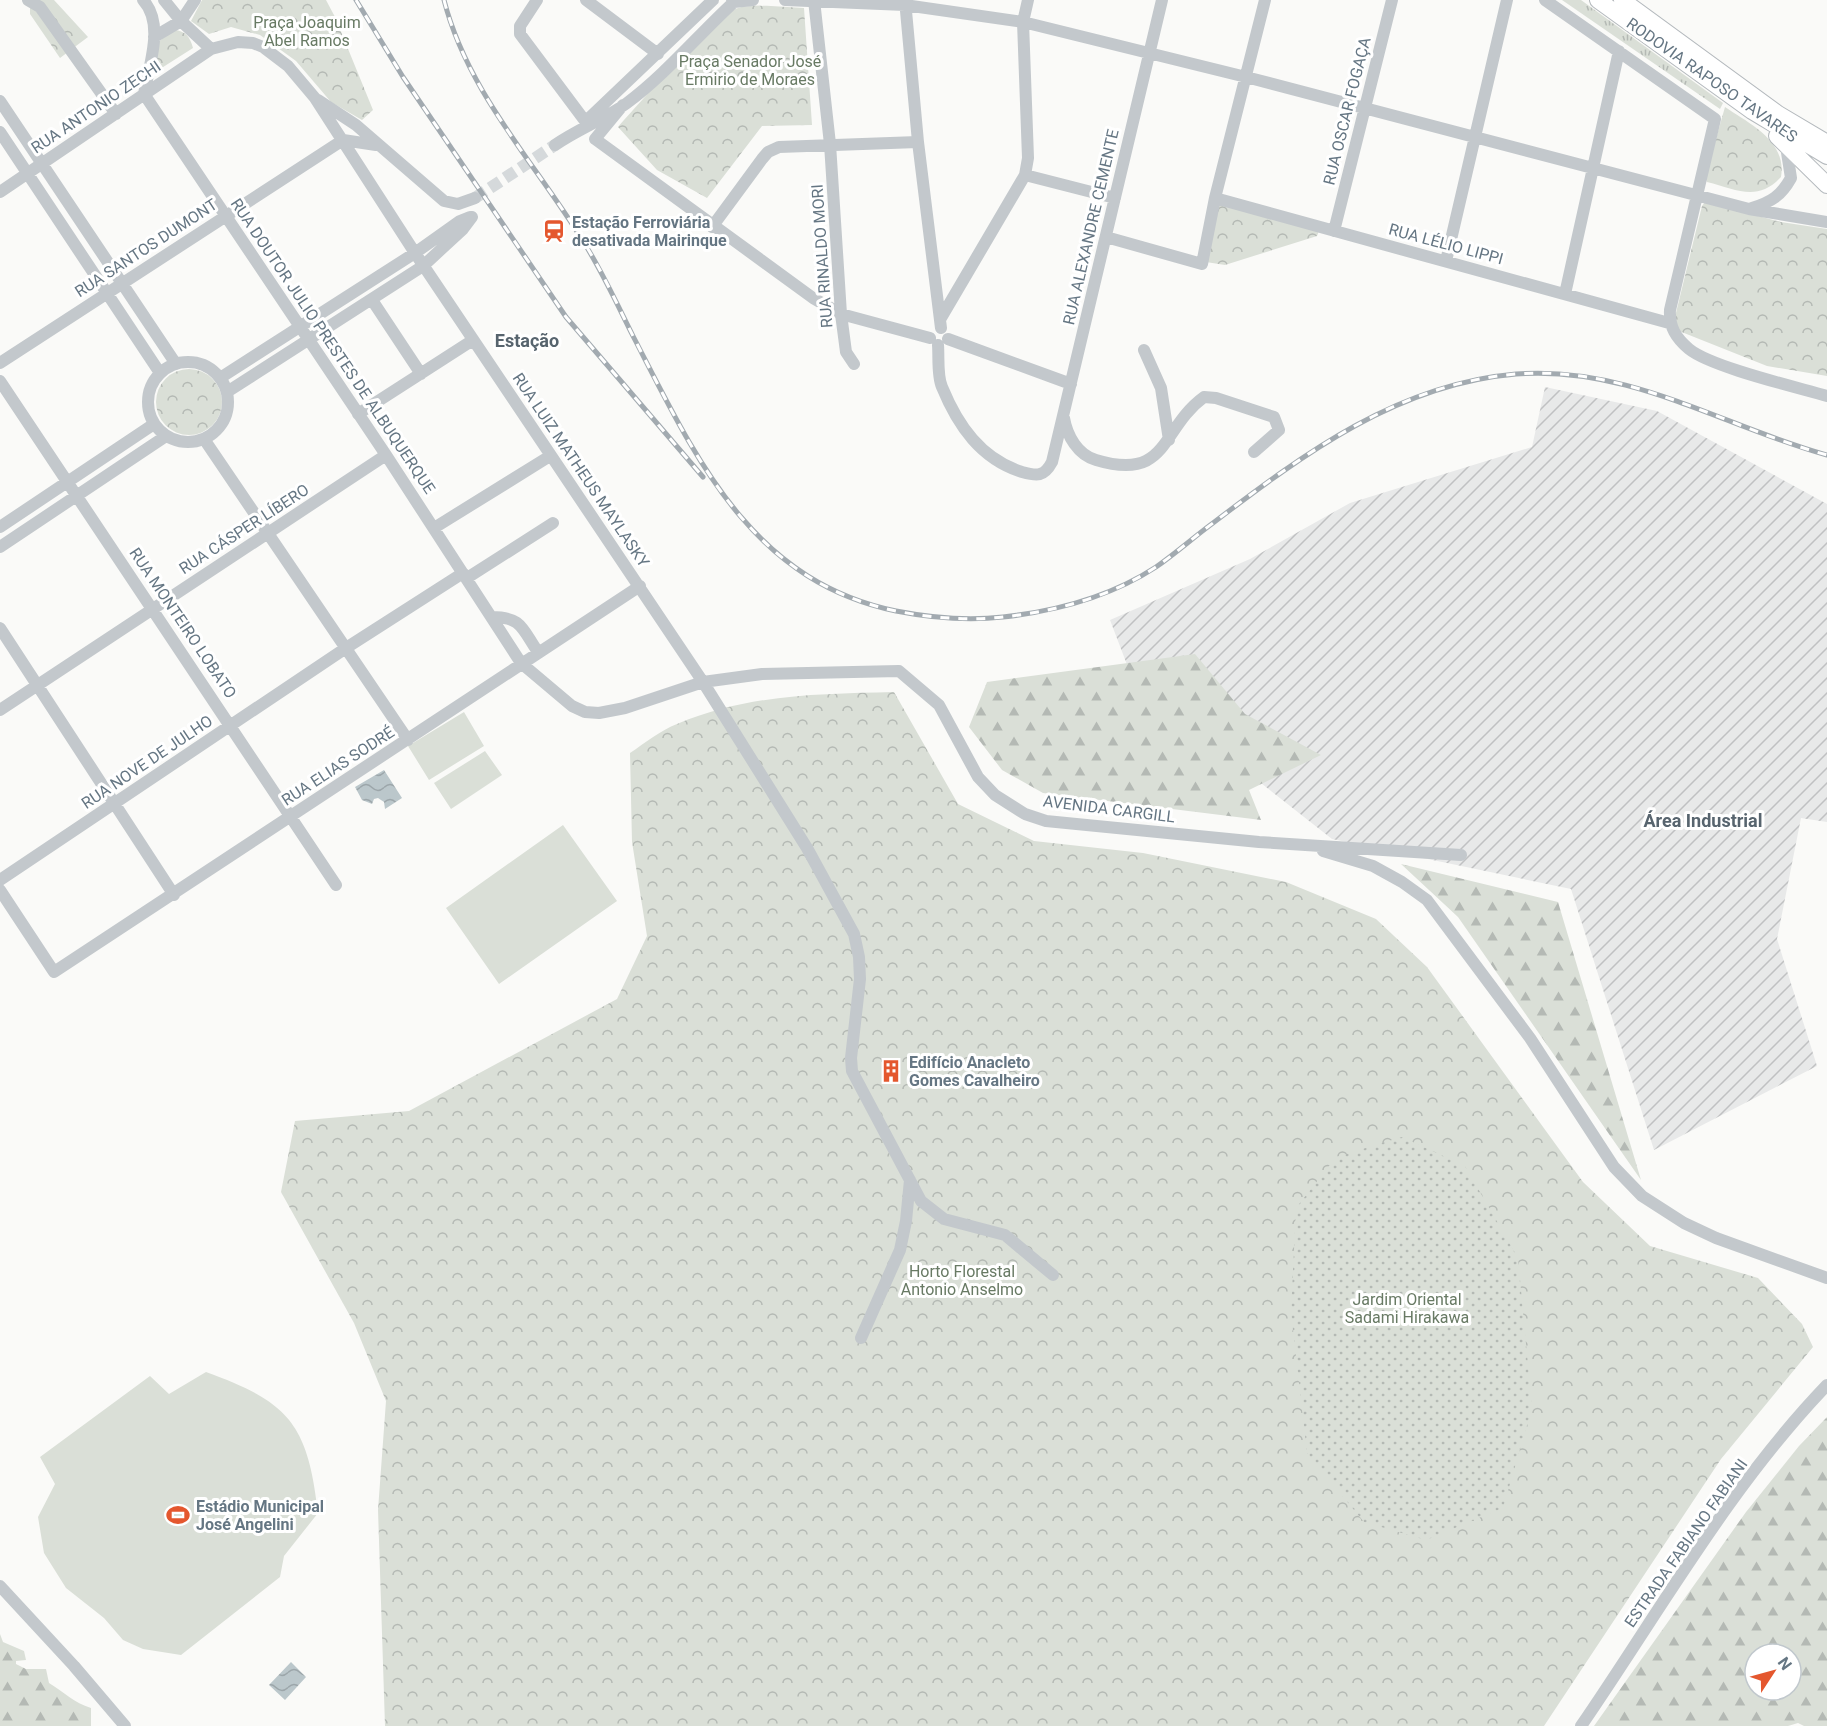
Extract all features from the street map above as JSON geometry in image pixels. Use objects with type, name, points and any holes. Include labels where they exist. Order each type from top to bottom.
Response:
[{"type":"highway","name":"RODOVIA RAPOSO TAVARES","points":[[1599,0],[1779,129],[1827,156]]},
{"type":"highway","name":"RODOVIA RAPOSO TAVARES","points":[[1622,0],[1778,114],[1827,143]]},
{"type":"highway","points":[[1716,85],[1784,142],[1827,185]]},
{"type":"street","points":[[28,0],[40,7],[116,114]]},
{"type":"street","points":[[143,0],[152,9],[154,37],[144,94]]},
{"type":"street","points":[[164,0],[181,21],[211,49]]},
{"type":"street","points":[[154,37],[181,21],[195,0]]},
{"type":"street","points":[[537,0],[520,26],[520,34],[585,124]]},
{"type":"street","points":[[586,0],[658,54]]},
{"type":"street","points":[[585,124],[713,0]]},
{"type":"street","points":[[555,145],[585,124],[623,105],[642,91],[733,1],[753,0]]},
{"type":"street","points":[[785,0],[905,2],[1023,22],[1150,52],[1749,209],[1827,222]]},
{"type":"street","name":"RUA RINALDO MORI","points":[[814,0],[830,144],[841,314],[846,351],[854,364]]},
{"type":"street","points":[[940,334],[1024,175],[1028,158],[1023,22],[1028,0]]},
{"type":"street","name":"RUA ALEXANDRE CEMENTE","points":[[940,334],[940,384],[964,431],[987,455],[1005,467],[1037,476],[1043,474],[1052,462],[1162,0]]},
{"type":"street","points":[[1106,237],[1202,264],[1215,198],[1265,0]]},
{"type":"street","name":"RUA OSCAR FOGAÇA","points":[[1334,231],[1392,0]]},
{"type":"street","points":[[1446,261],[1507,0]]},
{"type":"street","points":[[1545,0],[1715,119],[1669,323],[1674,334],[1691,351],[1710,360],[1827,396]]},
{"type":"street","points":[[905,2],[940,334]]},
{"type":"street","name":"RUA LUIZ MATHEUS MAYLASKY","points":[[211,49],[238,42],[253,43],[263,47],[288,66],[315,98],[472,340],[704,682],[807,848],[844,912],[860,957],[857,1019],[851,1058],[852,1071],[921,1201],[944,1219],[1005,1235],[1053,1275]]},
{"type":"street","name":"RUA ANTONIO ZECHI","points":[[0,192],[211,49]]},
{"type":"street","points":[[1565,294],[1619,51]]},
{"type":"street","name":"RUA DOUTOR JULIO PRESTES DE ALBUQUERQUE","points":[[144,94],[386,455],[521,663]]},
{"type":"street","points":[[315,98],[356,125],[376,145],[444,201],[458,204],[475,198]]},
{"type":"street","points":[[0,101],[176,364]]},
{"type":"street","points":[[623,105],[595,139],[712,227],[813,298],[841,314],[940,334],[1071,384]]},
{"type":"street","points":[[0,132],[160,373]]},
{"type":"street","points":[[343,140],[376,145]]},
{"type":"street","name":"RUA SANTOS DUMONT","points":[[0,363],[343,140]]},
{"type":"street","points":[[712,227],[768,152],[779,147],[918,142]]},
{"type":"street","points":[[1749,209],[1770,202],[1782,194],[1791,178],[1791,163],[1784,142]]},
{"type":"street","points":[[1024,175],[1115,198]]},
{"type":"street","name":"RUA LÉLIO LIPPI","points":[[1215,198],[1669,323]]},
{"type":"street","points":[[220,378],[415,254],[460,221],[472,217],[463,229],[423,266],[227,392]]},
{"type":"street","points":[[372,300],[421,374]]},
{"type":"street","points":[[358,414],[472,340]]},
{"type":"street","points":[[1144,350],[1161,388],[1169,440]]},
{"type":"street","points":[[176,364],[200,364],[220,378],[227,392],[226,415],[221,425],[204,439],[191,442],[178,441],[166,436],[154,424],[149,411],[148,397],[152,384],[160,373],[176,364]]},
{"type":"street","name":"RUA MONTEIRO LOBATO","points":[[0,381],[336,885]]},
{"type":"street","points":[[1064,414],[1072,441],[1082,453],[1094,460],[1122,466],[1136,466],[1155,455],[1195,404],[1204,397],[1216,398],[1274,417],[1279,424],[1279,430],[1254,452]]},
{"type":"street","points":[[0,527],[154,424]]},
{"type":"street","points":[[0,547],[166,436]]},
{"type":"street","points":[[204,439],[408,740]]},
{"type":"street","name":"RUA CÁSPER LÍBERO","points":[[0,710],[386,455]]},
{"type":"street","points":[[434,528],[550,456]]},
{"type":"street","name":"RUA NOVE DE JULHO","points":[[0,880],[346,648],[553,523]]},
{"type":"street","name":"RUA ELIAS SODRÉ","points":[[0,890],[54,972],[640,586]]},
{"type":"street","points":[[492,617],[506,617],[516,621],[538,652]]},
{"type":"street","points":[[0,628],[174,895]]},
{"type":"street","name":"AVENIDA CARGILL","points":[[521,663],[572,706],[585,712],[599,713],[625,708],[704,682],[762,674],[899,670],[939,705],[984,783],[994,795],[1025,814],[1046,821],[1259,842],[1461,855]]},
{"type":"street","points":[[1259,842],[1308,848],[1351,858],[1373,866],[1402,882],[1426,900],[1530,1038],[1614,1167],[1642,1196],[1684,1224],[1827,1278]]},
{"type":"street","points":[[861,1338],[900,1250],[906,1221],[910,1179]]},
{"type":"street","name":"ESTRADA FABIANO FABIANI","points":[[1581,1726],[1698,1550],[1800,1413],[1827,1385]]},
{"type":"street","points":[[0,1586],[74,1666],[125,1726]]},
{"type":"shaded area","points":[[1545,387],[1657,411],[1827,504],[1827,822],[1801,818],[1777,939],[1817,1066],[1654,1150],[1571,889],[1332,839],[1134,683],[1110,620],[1250,559],[1350,503],[1532,447]]},
{"type":"green space","points":[[39,0],[54,0],[88,37],[60,58],[30,14],[30,7]]},
{"type":"green space","name":"Praça Joaquim Abel Ramos","points":[[202,0],[326,0],[373,110],[362,120],[331,102],[296,61],[260,35],[231,27],[209,34],[191,21]]},
{"type":"green space","points":[[1562,0],[1581,0],[1723,103],[1720,109]]},
{"type":"green space","name":"Praça Senador José Ermirio de Moraes","points":[[742,7],[804,8],[812,125],[762,126],[707,198],[657,170],[618,127],[713,26],[728,14]]},
{"type":"green space","points":[[174,30],[187,35],[193,48],[160,69],[154,60],[158,42]]},
{"type":"green space","points":[[1725,107],[1765,135],[1778,153],[1781,177],[1763,190],[1746,192],[1707,182],[1705,177]]},
{"type":"green space","points":[[1218,201],[1319,231],[1317,236],[1225,265],[1206,262]]},
{"type":"green space","points":[[1705,202],[1781,222],[1827,229],[1827,376],[1767,366],[1679,331],[1674,321],[1702,206]]},
{"type":"green space","points":[[189,369],[201,372],[212,379],[219,390],[222,402],[219,414],[212,425],[201,432],[189,435],[177,432],[166,425],[159,414],[156,402],[159,390],[166,379],[177,372]]},
{"type":"green space","points":[[1195,654],[1245,714],[1321,755],[1249,790],[1261,820],[1043,793],[1002,770],[969,727],[987,682]]},
{"type":"green space","name":"Horto Florestal Antonio Anselmo","points":[[894,692],[958,804],[1034,841],[1143,853],[1286,882],[1376,919],[1427,967],[1583,1182],[1650,1246],[1758,1278],[1802,1324],[1813,1347],[1721,1459],[1544,1726],[385,1726],[378,1510],[386,1401],[354,1323],[281,1192],[295,1121],[409,1111],[617,999],[647,936],[632,842],[630,753],[671,727],[730,707],[757,701],[811,695]]},
{"type":"green space","points":[[464,712],[484,746],[429,780],[408,746]]},
{"type":"green space","points":[[485,751],[502,775],[451,809],[434,783]]},
{"type":"green space","points":[[563,825],[617,901],[499,984],[446,908]]},
{"type":"green space","points":[[1401,864],[1558,902],[1641,1180],[1458,917]]},
{"type":"green space","name":"Jardim Oriental Sadami Hirakawa","points":[[1402,1137],[1465,1166],[1518,1258],[1532,1408],[1503,1508],[1426,1540],[1364,1522],[1307,1453],[1291,1312],[1296,1208],[1336,1157]]},
{"type":"green space","name":"Estádio Municipal José Angelini","points":[[206,1372],[257,1394],[275,1406],[289,1420],[300,1437],[308,1458],[318,1513],[284,1556],[280,1577],[181,1655],[143,1649],[123,1640],[104,1618],[66,1588],[44,1553],[38,1517],[55,1484],[40,1457],[150,1376],[169,1394]]},
{"type":"green space","points":[[1827,1417],[1827,1726],[1804,1726],[1798,1723],[1788,1726],[1594,1726],[1746,1512],[1799,1446]]},
{"type":"green space","points":[[0,1634],[3,1642],[24,1651],[26,1660],[16,1661],[16,1664],[26,1669],[46,1669],[49,1683],[74,1700],[91,1708],[91,1726],[0,1726]]},
{"type":"water","points":[[384,770],[402,798],[385,809],[384,802],[378,798],[374,799],[372,804],[362,800],[355,787]]},
{"type":"water","points":[[291,1662],[306,1677],[285,1700],[269,1685]]},
{"type":"tunnel","points":[[475,198],[555,145]]},
{"type":"railway","points":[[356,0],[403,77],[566,317],[703,477]]},
{"type":"railway","points":[[444,0],[455,33],[485,96],[590,252],[656,381],[705,468],[733,507],[765,542],[802,572],[845,595],[896,611],[963,619],[1043,611],[1082,601],[1120,587],[1156,567],[1283,472],[1355,426],[1393,407],[1473,380],[1516,374],[1558,374],[1598,379],[1675,400],[1788,443],[1827,455]]},
{"type":"place","name":"Estação Ferroviária desativada Mairinque","points":[[554,231]]},
{"type":"place","name":"Edifício Anacleto Gomes Cavalheiro","points":[[891,1071]]},
{"type":"place","name":"Estádio Municipal José Angelini","points":[[178,1515]]},
{"type":"district","name":"Estação","points":[[527,340]]},
{"type":"district","name":"Área Industrial","points":[[1703,820]]}]
